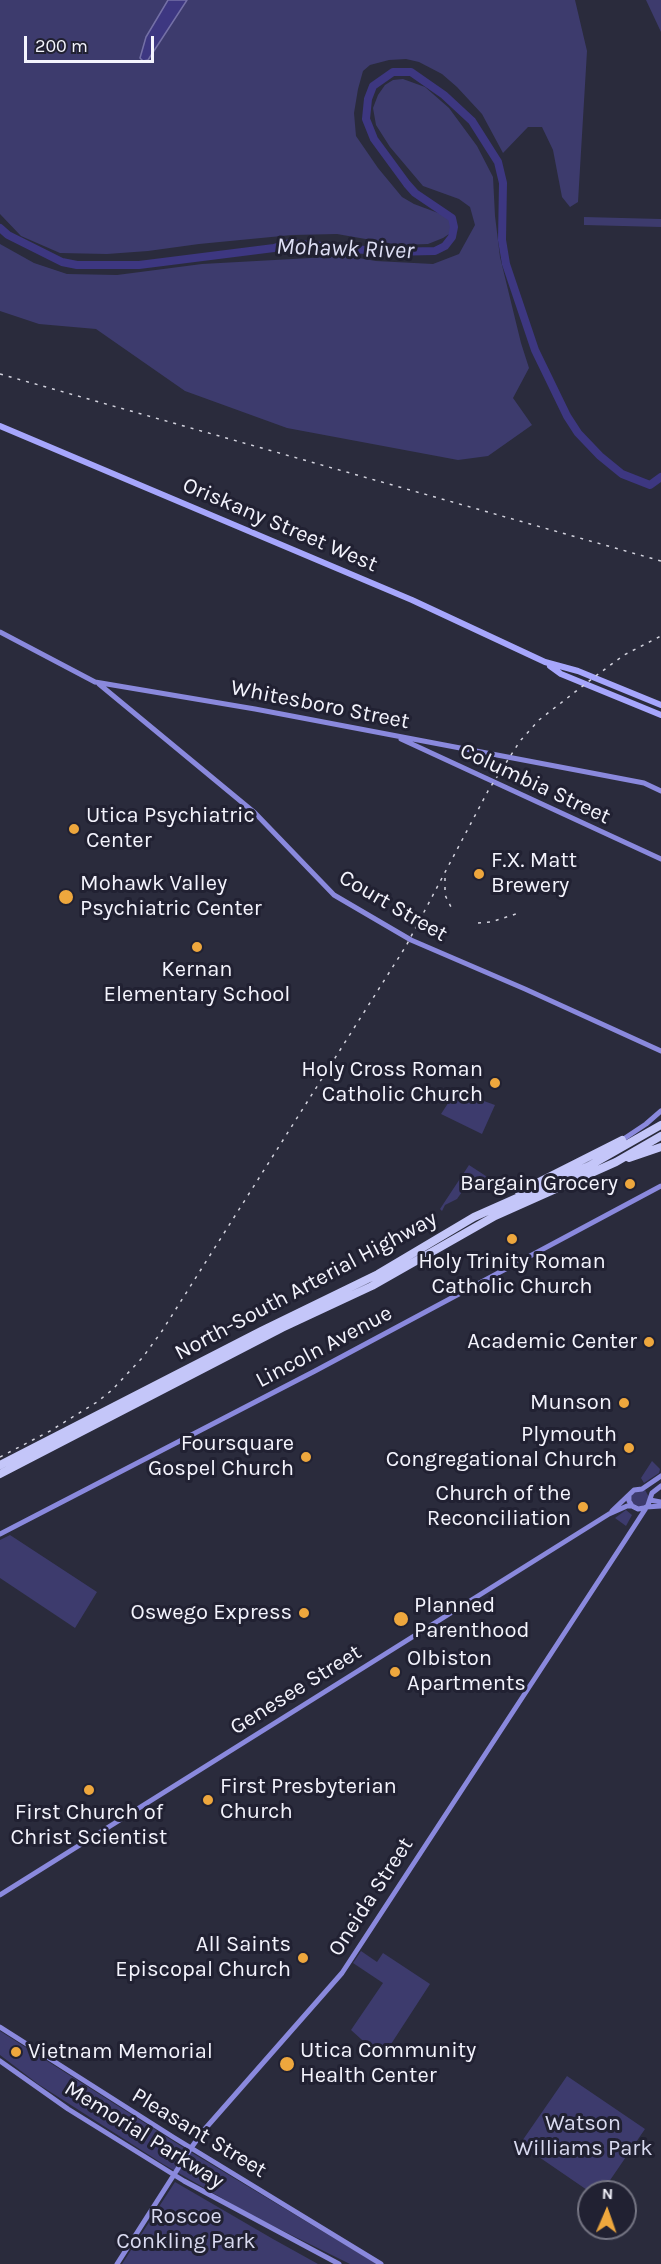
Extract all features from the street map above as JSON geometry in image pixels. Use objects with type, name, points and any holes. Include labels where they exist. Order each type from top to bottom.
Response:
[{"type":"highway","name":"North-South Arterial Highway","points":[[0,1465],[261,1331],[378,1274],[474,1217],[603,1159],[661,1125]]},
{"type":"highway","name":"North-South Arterial Highway","points":[[0,1474],[282,1329],[372,1286],[495,1215],[616,1162],[661,1136]]},
{"type":"highway","points":[[474,1217],[622,1140]]},
{"type":"highway","points":[[616,1162],[661,1147]]},
{"type":"main road","name":"Oriskany Street West","points":[[0,426],[412,600],[545,662],[578,671],[661,705]]},
{"type":"main road","name":"Oriskany Street West","points":[[545,662],[561,674],[661,715]]},
{"type":"street","name":"Whitesboro Street","points":[[0,632],[95,682],[255,709],[644,783],[661,792]]},
{"type":"street","name":"Court Street","points":[[95,682],[108,690],[255,813],[334,896],[411,940],[661,1051]]},
{"type":"street","name":"Columbia Street","points":[[397,737],[414,747],[661,859]]},
{"type":"street","points":[[622,1140],[661,1111]]},
{"type":"street","name":"Lincoln Avenue","points":[[0,1534],[315,1371],[661,1186]]},
{"type":"street","points":[[661,1476],[629,1495],[632,1507],[661,1504]]},
{"type":"street","points":[[645,1507],[661,1486]]},
{"type":"street","points":[[642,1489],[650,1498],[661,1504]]},
{"type":"street","name":"Genesee Street","points":[[609,1514],[629,1495]]},
{"type":"street","name":"Genesee Street","points":[[0,1895],[609,1514],[627,1506],[632,1507]]},
{"type":"street","name":"Oneida Street","points":[[631,1530],[636,1512],[632,1507]]},
{"type":"street","name":"Oneida Street","points":[[117,2264],[191,2148],[342,1973],[645,1507]]},
{"type":"street","name":"Pleasant Street","points":[[0,2028],[381,2264]]},
{"type":"street","name":"Memorial Parkway","points":[[0,2061],[68,2109],[174,2175],[339,2264]]},
{"type":"green space","points":[[0,0],[575,0],[587,51],[578,202],[570,207],[562,197],[553,150],[542,127],[528,127],[503,153],[482,114],[442,74],[419,62],[406,59],[389,60],[370,65],[363,71],[354,113],[356,136],[402,197],[449,217],[452,221],[452,232],[443,238],[428,244],[400,245],[337,234],[292,235],[148,251],[107,254],[60,253],[21,236],[0,214]]},
{"type":"green space","points":[[646,0],[661,0],[661,32]]},
{"type":"green space","points":[[403,79],[425,87],[449,108],[477,146],[493,177],[500,257],[529,368],[513,398],[532,425],[488,456],[458,460],[287,428],[185,391],[96,329],[39,324],[0,311],[0,244],[34,263],[67,274],[117,275],[202,264],[347,256],[376,261],[433,264],[459,254],[475,225],[470,207],[459,199],[423,186],[390,147],[376,125],[373,108],[378,95],[385,85],[393,80]]},
{"type":"green space","points":[[584,217],[661,219],[661,227],[584,225]]},
{"type":"green space","points":[[456,1091],[495,1105],[482,1134],[441,1114]]},
{"type":"green space","points":[[469,1165],[498,1186],[492,1188],[481,1184],[471,1185],[464,1189],[457,1199],[445,1205],[442,1211],[440,1209]]},
{"type":"green space","points":[[652,1461],[660,1469],[659,1473],[644,1483],[641,1478]]},
{"type":"green space","points":[[645,1490],[649,1497],[646,1507],[632,1506],[631,1492]]},
{"type":"green space","points":[[626,1510],[632,1515],[626,1526],[615,1518]]},
{"type":"green space","points":[[10,1535],[97,1592],[75,1628],[0,1578],[0,1540]]},
{"type":"green space","points":[[361,1951],[377,1962],[383,1953],[430,1984],[382,2058],[351,2030],[383,1983],[353,1963]]},
{"type":"green space","points":[[0,2031],[184,2148],[377,2264],[350,2264],[251,2215],[163,2164],[38,2084],[0,2055]]},
{"type":"green space","name":"Watson Williams Park","points":[[567,2076],[645,2129],[610,2180],[577,2180],[577,2183],[520,2144]]},
{"type":"green space","name":"Roscoe Conkling Park","points":[[175,2182],[273,2239],[318,2264],[122,2264]]},
{"type":"shaded area","points":[[168,0],[187,0],[148,60],[143,61],[140,58],[146,37]]},
{"type":"waterway","name":"Mohawk River","points":[[0,228],[8,235],[62,262],[77,265],[139,265],[274,248],[289,243],[387,252],[435,251],[445,246],[452,237],[454,227],[452,218],[415,193],[407,184],[374,139],[366,119],[368,99],[373,86],[393,72],[411,72],[444,95],[472,121],[498,162],[503,183],[502,240],[506,264],[535,350],[567,416],[578,433],[600,456],[622,474],[650,485],[661,477]]},
{"type":"railway","points":[[0,374],[661,561]]},
{"type":"railway","points":[[0,1457],[50,1431],[97,1402],[112,1390],[143,1357],[162,1331],[406,946],[488,791],[520,741],[539,720],[593,678],[624,655],[661,636]]},
{"type":"railway","points":[[445,878],[445,895],[452,909]]},
{"type":"railway","points":[[478,923],[491,922],[516,914]]},
{"type":"place","name":"Utica Psychiatric Center","points":[[74,829]]},
{"type":"place","name":"F.X. Matt Brewery","points":[[479,874]]},
{"type":"place","name":"Mohawk Valley Psychiatric Center","points":[[66,897]]},
{"type":"place","name":"Kernan Elementary School","points":[[197,947]]},
{"type":"place","name":"Holy Cross Roman Catholic Church","points":[[495,1083]]},
{"type":"place","name":"Bargain Grocery","points":[[630,1184]]},
{"type":"place","name":"Holy Trinity Roman Catholic Church","points":[[512,1239]]},
{"type":"place","name":"Academic Center","points":[[649,1342]]},
{"type":"place","name":"Munson","points":[[624,1403]]},
{"type":"place","name":"Plymouth Congregational Church","points":[[629,1448]]},
{"type":"place","name":"Foursquare Gospel Church","points":[[306,1457]]},
{"type":"place","name":"Church of the Reconciliation","points":[[583,1507]]},
{"type":"place","name":"Oswego Express","points":[[304,1613]]},
{"type":"place","name":"Planned Parenthood","points":[[401,1619]]},
{"type":"place","name":"Olbiston Apartments","points":[[395,1672]]},
{"type":"place","name":"First Church of Christ Scientist","points":[[89,1790]]},
{"type":"place","name":"First Presbyterian Church","points":[[208,1800]]},
{"type":"place","name":"All Saints Episcopal Church","points":[[303,1958]]},
{"type":"place","name":"Vietnam Memorial","points":[[16,2052]]},
{"type":"place","name":"Utica Community Health Center","points":[[287,2064]]}]
